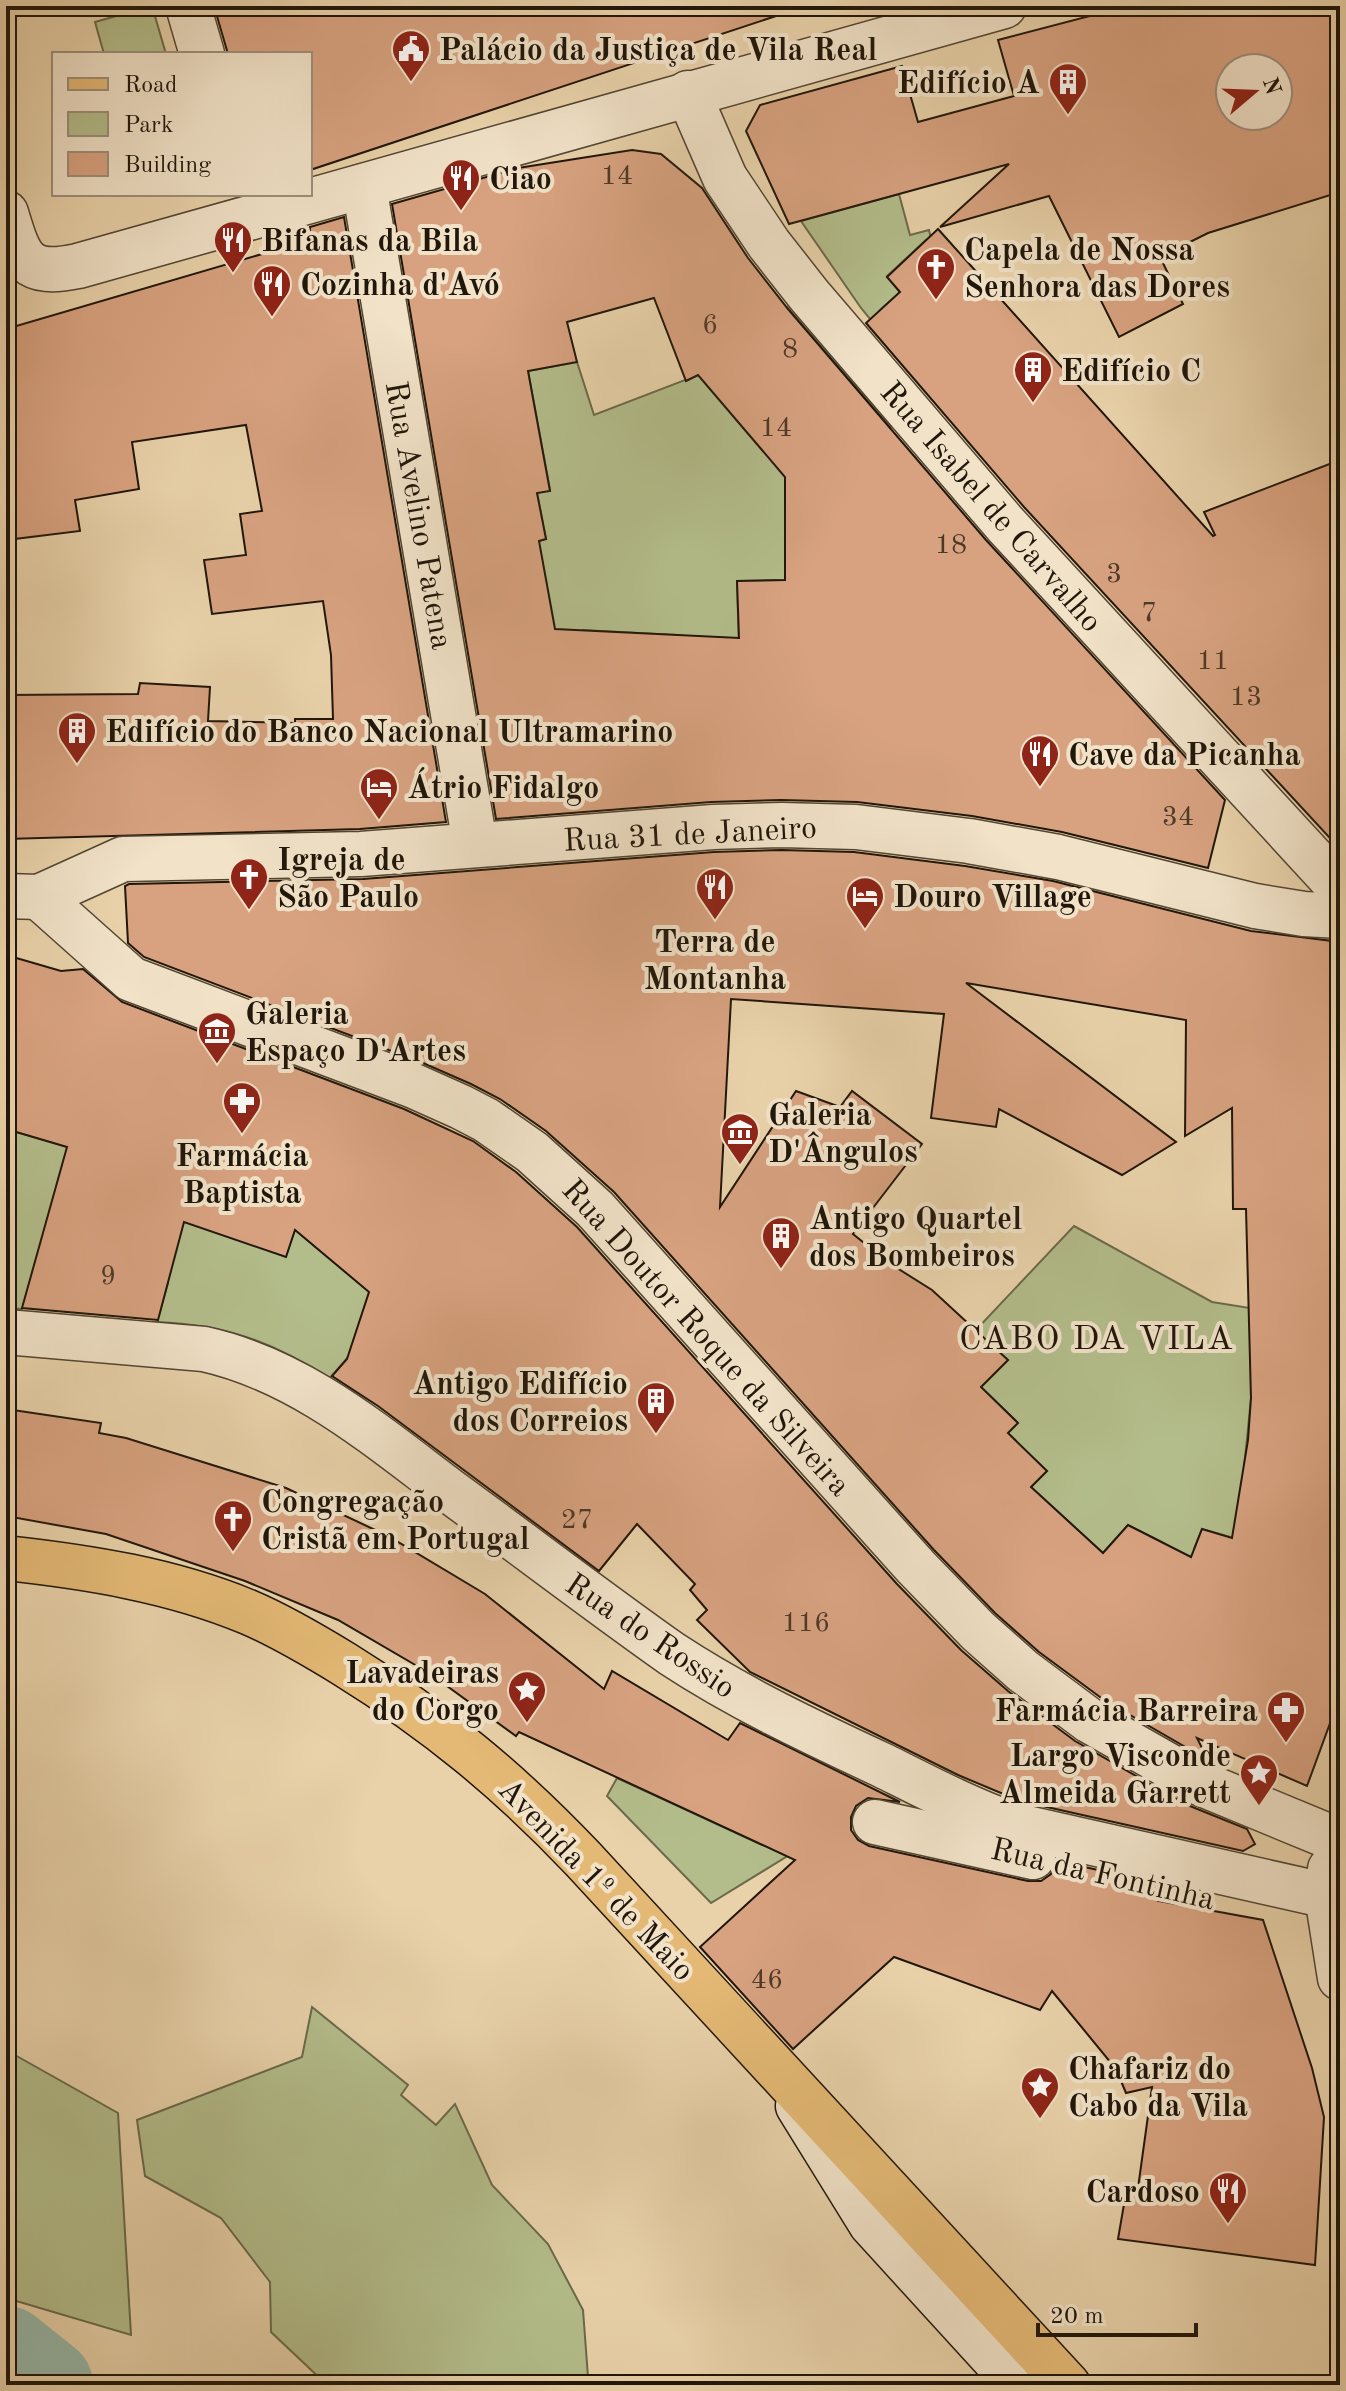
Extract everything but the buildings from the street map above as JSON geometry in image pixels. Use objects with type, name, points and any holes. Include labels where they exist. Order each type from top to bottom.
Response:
[{"type":"main road","name":"Avenida 1º de Maio","points":[[6,1558],[130,1577],[219,1601],[278,1626],[401,1701],[454,1738],[535,1810],[1068,2385]]},
{"type":"street","points":[[188,6],[201,52]]},
{"type":"street","points":[[312,195],[364,186],[1004,6]]},
{"type":"street","name":"Rua Isabel de Carvalho","points":[[688,93],[725,178],[752,221],[802,286],[1005,524],[1340,888]]},
{"type":"street","name":"Rua Avelino Patena","points":[[364,186],[475,844]]},
{"type":"street","points":[[6,291],[248,206],[306,196]]},
{"type":"street","points":[[6,213],[25,260],[35,268],[48,271],[63,269]]},
{"type":"street","name":"Rua 31 de Janeiro","points":[[23,897],[123,859],[361,854],[747,825],[856,827],[928,834],[1014,848],[1255,906],[1340,916]]},
{"type":"street","name":"Rua Doutor Roque da Silveira","points":[[23,897],[131,979],[426,1091],[510,1135],[554,1169],[595,1209],[916,1567],[978,1631],[1023,1671],[1090,1721],[1197,1782],[1338,1836]]},
{"type":"street","name":"Rua do Rossio","points":[[6,1332],[204,1349],[236,1356],[266,1368],[355,1420],[672,1654],[789,1722],[974,1810],[1013,1825],[1329,1910]]},
{"type":"street","name":"Rua da Fontinha","points":[[875,1822],[1329,1910]]},
{"type":"street","points":[[1338,1836],[1329,1910],[1340,1978]]},
{"type":"street","points":[[775,2067],[871,2224],[1018,2385]]},
{"type":"green space","points":[[152,6],[165,52],[103,52],[95,22]]},
{"type":"green space","points":[[899,194],[910,235],[929,230],[932,243],[926,240],[887,276],[900,292],[880,310],[924,358],[922,383],[861,308],[801,221]]},
{"type":"green space","points":[[787,307],[891,427],[785,521],[786,580],[737,581],[740,679],[676,635],[583,630],[565,706],[538,541],[546,539],[537,493],[550,490],[528,371],[577,362],[594,415],[714,369]]},
{"type":"green space","points":[[6,1129],[68,1147],[22,1309],[6,1308]]},
{"type":"green space","points":[[106,1187],[295,1230],[373,1259],[390,1309],[329,1379],[288,1354],[248,1337],[205,1327],[157,1322],[168,1283]]},
{"type":"green space","points":[[1074,1226],[1212,1302],[1250,1308],[1251,1398],[1237,1539],[1202,1529],[1194,1549],[1262,1604],[1160,1541],[1128,1525],[1103,1553],[1031,1487],[1047,1471],[1026,1451],[992,1450],[1017,1422],[981,1387],[1008,1360],[975,1331]]},
{"type":"green space","points":[[617,1778],[762,1845],[799,1849],[711,1903],[607,1796]]},
{"type":"green space","points":[[312,2007],[408,2085],[401,2095],[436,2125],[455,2104],[492,2185],[548,2244],[583,2310],[588,2377],[552,2375],[551,2385],[327,2385],[271,2332],[270,2282],[221,2218],[145,2176],[137,2120],[302,2057]]},
{"type":"green space","points":[[6,2050],[118,2113],[131,2335],[6,2298]]},
{"type":"waterway","points":[[6,2353],[46,2385]]},
{"type":"place","name":"Palácio da Justiça de Vila Real","points":[[411,83]]},
{"type":"place","name":"Edifício A","points":[[1068,116]]},
{"type":"place","name":"Ciao","points":[[461,212]]},
{"type":"place","name":"Bifanas da Bila","points":[[233,274]]},
{"type":"place","name":"Capela de Nossa Senhora das Dores","points":[[936,301]]},
{"type":"place","name":"Cozinha d'Avó","points":[[272,318]]},
{"type":"place","name":"Edifício C","points":[[1033,404]]},
{"type":"place","name":"Edifício do Banco Nacional Ultramarino","points":[[77,765]]},
{"type":"place","name":"Cave da Picanha","points":[[1040,788]]},
{"type":"place","name":"Átrio Fidalgo","points":[[379,821]]},
{"type":"place","name":"Igreja de São Paulo","points":[[249,911]]},
{"type":"place","name":"Terra de Montanha","points":[[715,921]]},
{"type":"place","name":"Douro Village","points":[[865,930]]},
{"type":"place","name":"Galeria Espaço D'Artes","points":[[217,1065]]},
{"type":"place","name":"Farmácia Baptista","points":[[242,1135]]},
{"type":"place","name":"Galeria D'Ângulos","points":[[740,1166]]},
{"type":"place","name":"Antigo Quartel dos Bombeiros","points":[[781,1270]]},
{"type":"place","name":"Antigo Edifício dos Correios","points":[[656,1435]]},
{"type":"place","name":"Congregação Cristã em Portugal","points":[[233,1553]]},
{"type":"place","name":"Lavadeiras do Corgo","points":[[527,1724]]},
{"type":"place","name":"Farmácia Barreira","points":[[1286,1744]]},
{"type":"place","name":"Largo Visconde Almeida Garrett","points":[[1259,1807]]},
{"type":"place","name":"Chafariz do Cabo da Vila","points":[[1040,2120]]},
{"type":"place","name":"Cardoso","points":[[1228,2225]]},
{"type":"district","name":"CABO DA VILA","points":[[1097,1337]]}]
